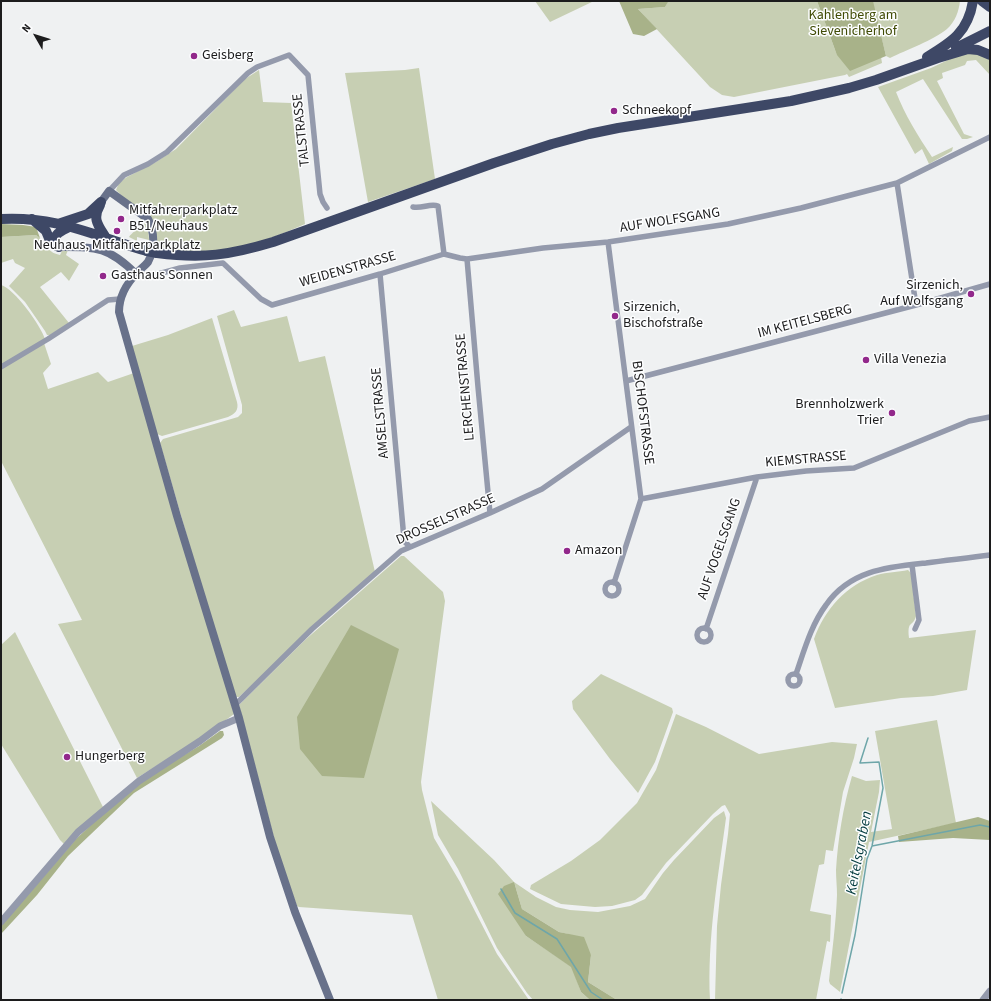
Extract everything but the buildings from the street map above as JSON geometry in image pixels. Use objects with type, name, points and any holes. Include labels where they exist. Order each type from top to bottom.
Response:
[{"type":"highway","points":[[912,67],[951,42],[957,36],[967,23],[973,1]]},
{"type":"highway","points":[[982,1],[990,7]]},
{"type":"highway","points":[[938,58],[990,31]]},
{"type":"highway","points":[[1,219],[32,219],[60,223],[157,253],[190,256],[224,254],[246,250],[274,242],[487,165],[589,134],[618,128],[791,101],[876,80],[938,58],[968,50],[978,50],[990,55]]},
{"type":"highway","points":[[101,202],[97,211],[96,219],[106,238]]},
{"type":"highway","points":[[60,223],[88,214],[101,202]]},
{"type":"highway","points":[[32,219],[46,231],[51,243],[59,247]]},
{"type":"highway","points":[[59,247],[55,240],[56,236],[71,226]]},
{"type":"main road","points":[[101,202],[110,191],[148,220],[151,226],[153,234],[151,254],[147,263],[137,272],[125,289],[120,299],[119,312],[152,432],[202,602],[239,718],[258,793],[283,878],[310,953],[330,1000]]},
{"type":"main road","points":[[59,247],[85,246],[103,250],[137,272]]},
{"type":"street","name":"TALSTRASSE","points":[[110,191],[124,175],[148,164],[167,152],[248,73],[289,55],[308,75],[320,194],[327,208]]},
{"type":"street","name":"AUF WOLFSGANG","points":[[444,254],[467,259],[543,248],[608,242],[728,224],[801,208],[897,183],[990,137]]},
{"type":"street","points":[[897,183],[916,305]]},
{"type":"street","points":[[413,207],[420,208],[434,204],[438,206],[444,254]]},
{"type":"street","name":"BISCHOFSTRASSE","points":[[608,242],[641,499],[614,583]]},
{"type":"street","name":"WEIDENSTRASSE","points":[[137,272],[147,277],[180,268],[223,264],[261,299],[272,304],[380,274],[444,254]]},
{"type":"street","name":"LERCHENSTRASSE","points":[[467,259],[490,513]]},
{"type":"street","name":"AMSELSTRASSE","points":[[380,274],[404,539],[410,547]]},
{"type":"street","name":"IM KEITELSBERG","points":[[626,381],[916,305],[990,284]]},
{"type":"street","points":[[1,367],[48,339],[108,300],[120,299]]},
{"type":"street","name":"KIEMSTRASSE","points":[[641,499],[757,477],[806,471],[854,468],[969,421],[990,417]]},
{"type":"street","name":"DROSSELSTRASSE","points":[[234,705],[312,630],[401,551],[542,489],[631,427]]},
{"type":"street","name":"AUF VOGELSGANG","points":[[706,629],[757,477]]},
{"type":"street","points":[[796,674],[818,617],[826,604],[840,589],[853,580],[879,569],[990,556]]},
{"type":"street","points":[[912,565],[919,620],[915,629]]},
{"type":"street","points":[[1,922],[78,832],[138,781],[200,741],[220,726],[239,718]]},
{"type":"street","points":[[983,1000],[990,991]]},
{"type":"green space","points":[[535,1],[594,1],[550,22]]},
{"type":"green space","points":[[619,1],[668,2],[665,7],[638,9],[657,29],[644,36],[633,34]]},
{"type":"green space","points":[[668,1],[817,1],[837,55],[820,1],[960,1],[956,16],[947,29],[927,41],[890,58],[886,56],[876,15],[875,19],[882,63],[849,77],[847,74],[734,97],[722,95],[710,87],[638,9],[665,7]]},
{"type":"green space","name":"Kahlenberg am Sievenicherhof","points":[[817,1],[873,1],[886,56],[850,71],[837,55]]},
{"type":"green space","points":[[967,51],[990,58],[990,75],[976,60],[967,61],[965,65],[942,73],[943,78],[937,81],[964,134],[973,137],[962,139],[923,79],[896,92],[903,109],[932,157],[953,147],[952,151],[929,164],[922,149],[915,154],[878,87],[931,68]]},
{"type":"green space","points":[[419,68],[435,179],[368,202],[345,73]]},
{"type":"green space","points":[[259,70],[263,102],[291,103],[305,224],[259,242],[226,250],[210,252],[174,251],[157,245],[156,231],[116,190],[119,183],[176,149],[245,79]]},
{"type":"green space","points":[[140,218],[143,219],[148,228],[149,240],[137,237],[137,241],[129,237],[138,228]]},
{"type":"green space","points":[[1,224],[36,227],[40,238],[36,235],[1,237]]},
{"type":"green space","points":[[36,235],[51,252],[60,255],[62,251],[68,250],[66,255],[79,264],[69,281],[61,272],[40,287],[69,323],[50,335],[47,335],[25,302],[9,286],[25,268],[15,263],[13,259],[1,263],[1,237]]},
{"type":"green space","points":[[1,285],[20,300],[45,339],[1,365]]},
{"type":"green space","points":[[234,310],[241,327],[287,316],[299,362],[325,356],[375,572],[239,697],[235,697],[233,695],[160,443],[163,439],[238,417],[242,413],[242,405],[217,316]]},
{"type":"green space","points":[[212,318],[237,402],[237,409],[233,415],[228,417],[162,436],[157,434],[132,346],[168,335]]},
{"type":"green space","points":[[44,343],[51,364],[43,373],[48,389],[98,372],[108,382],[134,373],[234,714],[207,734],[137,778],[58,624],[82,620],[1,461],[1,369]]},
{"type":"green space","points":[[401,556],[404,556],[443,592],[445,601],[421,782],[434,838],[460,882],[497,954],[529,1000],[438,1000],[412,915],[299,907],[297,906],[279,857],[239,705],[305,640]]},
{"type":"green space","points":[[908,570],[911,573],[916,616],[909,628],[909,638],[976,630],[967,690],[933,696],[901,698],[835,708],[814,639],[824,618],[846,592],[866,579],[885,573]]},
{"type":"green space","points":[[351,625],[399,649],[364,778],[322,776],[300,749],[297,717]]},
{"type":"green space","points":[[15,632],[103,807],[64,844],[60,840],[1,744],[1,645]]},
{"type":"green space","points":[[601,674],[672,708],[673,712],[655,762],[638,793],[610,759],[573,709],[572,701]]},
{"type":"green space","points":[[676,714],[706,727],[759,754],[832,742],[857,744],[843,792],[833,851],[826,850],[824,864],[819,865],[810,911],[831,915],[830,942],[827,941],[816,1000],[715,1000],[717,926],[730,814],[725,805],[713,814],[666,863],[642,895],[635,900],[612,906],[595,907],[561,904],[530,889],[531,885],[571,861],[600,840],[637,803],[656,770]]},
{"type":"green space","points":[[937,720],[956,823],[869,842],[840,992],[830,984],[829,981],[835,927],[838,847],[841,823],[852,776],[866,781],[880,780],[871,832],[892,829],[875,731]]},
{"type":"green space","points":[[220,731],[223,731],[224,735],[222,738],[134,793],[68,856],[37,895],[1,934],[1,926],[76,839],[109,808],[144,779],[199,746]]},
{"type":"green space","points":[[431,801],[494,860],[514,882],[526,936],[572,967],[581,992],[590,1000],[533,1000],[527,993],[497,948],[458,869],[438,835]]},
{"type":"green space","points":[[724,811],[726,818],[710,954],[710,1000],[617,1000],[588,982],[591,955],[568,934],[559,932],[522,909],[514,882],[536,897],[556,907],[570,910],[598,912],[630,906],[645,899],[674,860],[714,818]]},
{"type":"green space","points":[[978,817],[990,821],[990,840],[953,838],[899,842],[898,836]]},
{"type":"green space","points":[[514,882],[522,909],[559,932],[584,937],[591,955],[588,982],[617,1000],[590,1000],[581,992],[571,967],[526,936],[498,894],[504,886]]},
{"type":"waterway","name":"Keitelsgraben","points":[[842,993],[855,935],[867,859],[872,846],[883,788],[879,762],[860,763],[868,738]]},
{"type":"waterway","points":[[872,846],[980,825],[990,827]]},
{"type":"waterway","points":[[501,889],[515,913],[557,939],[591,992],[603,1000]]},
{"type":"place","name":"Geisberg","points":[[194,56]]},
{"type":"place","name":"Schneekopf","points":[[614,111]]},
{"type":"place","name":"Mitfahrerparkplatz B51/Neuhaus","points":[[121,219]]},
{"type":"place","name":"Neuhaus, Mitfahrerparkplatz","points":[[117,231]]},
{"type":"place","name":"Gasthaus Sonnen","points":[[103,276]]},
{"type":"place","name":"Sirzenich, Auf Wolfsgang","points":[[971,294]]},
{"type":"place","name":"Sirzenich, Bischofstraße","points":[[615,316]]},
{"type":"place","name":"Villa Venezia","points":[[866,360]]},
{"type":"place","name":"Brennholzwerk Trier","points":[[892,413]]},
{"type":"place","name":"Amazon","points":[[567,551]]},
{"type":"place","name":"Hungerberg","points":[[67,757]]}]
